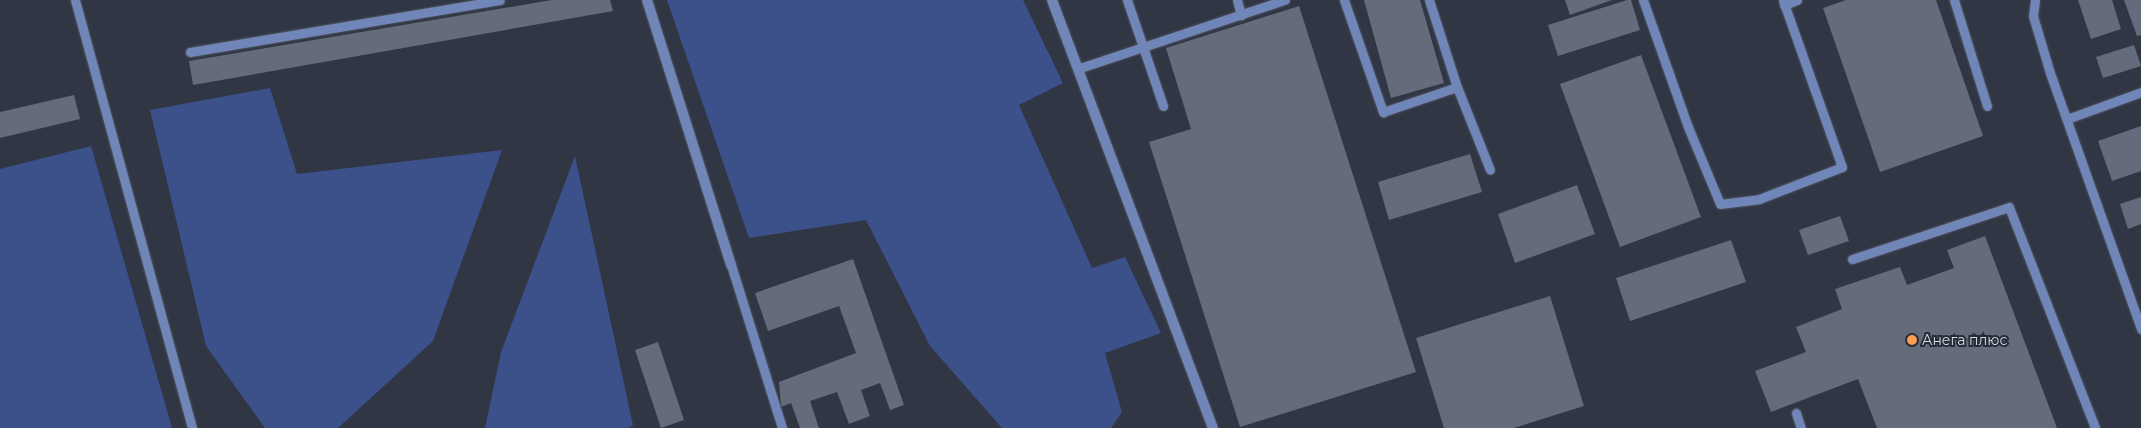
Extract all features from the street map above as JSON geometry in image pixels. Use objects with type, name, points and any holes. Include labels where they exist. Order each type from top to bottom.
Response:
[{"type":"street","points":[[647,0],[731,266]]},
{"type":"street","points":[[1052,0],[1080,68],[1213,428]]},
{"type":"lane","points":[[75,0],[192,428]]},
{"type":"lane","points":[[190,52],[500,0]]},
{"type":"lane","points":[[1127,0],[1163,106]]},
{"type":"lane","points":[[1237,0],[1241,15]]},
{"type":"lane","points":[[1080,68],[1285,0]]},
{"type":"lane","points":[[1344,0],[1383,112],[1457,87]]},
{"type":"lane","points":[[1429,0],[1457,87],[1490,170]]},
{"type":"lane","points":[[1643,0],[1688,127],[1720,204],[1759,199],[1842,167],[1784,2],[1797,0]]},
{"type":"lane","points":[[1954,0],[1987,106]]},
{"type":"lane","points":[[2035,0],[2034,16],[2067,119],[2141,329]]},
{"type":"lane","points":[[2067,119],[2141,92]]},
{"type":"lane","points":[[1852,259],[2009,207],[2095,428]]},
{"type":"lane","points":[[731,266],[782,428]]},
{"type":"lane","points":[[1796,413],[1801,428]]},
{"type":"shaded area","points":[[667,0],[1023,0],[1063,83],[1019,105],[1092,268],[1125,257],[1161,333],[1105,353],[1122,412],[1111,428],[1002,428],[930,346],[866,220],[749,238]]},
{"type":"shaded area","points":[[270,88],[297,174],[502,150],[433,341],[338,428],[265,428],[206,346],[150,110]]},
{"type":"shaded area","points":[[91,146],[172,428],[0,428],[0,169]]},
{"type":"shaded area","points":[[575,156],[633,425],[629,428],[485,428],[501,352]]},
{"type":"building","points":[[552,0],[610,0],[613,11],[193,85],[189,61]]},
{"type":"building","points":[[1364,0],[1420,0],[1444,83],[1391,98]]},
{"type":"building","points":[[1565,0],[1612,0],[1570,15]]},
{"type":"building","points":[[1631,0],[1640,30],[1558,56],[1548,25]]},
{"type":"building","points":[[1846,0],[1936,0],[1983,136],[1880,172],[1823,8]]},
{"type":"building","points":[[2078,0],[2112,0],[2121,29],[2091,39]]},
{"type":"building","points":[[2124,0],[2141,0],[2141,35],[2137,36]]},
{"type":"building","points":[[1299,6],[1416,372],[1240,427],[1149,142],[1191,129],[1166,48]]},
{"type":"building","points":[[2134,45],[2141,66],[2103,78],[2096,57]]},
{"type":"building","points":[[1641,55],[1701,217],[1620,247],[1560,84]]},
{"type":"building","points":[[74,95],[80,119],[0,138],[0,112]]},
{"type":"building","points":[[2141,126],[2141,171],[2112,181],[2098,141]]},
{"type":"building","points":[[1470,154],[1482,192],[1389,220],[1378,182]]},
{"type":"building","points":[[1577,185],[1595,234],[1515,263],[1498,214]]},
{"type":"building","points":[[2141,197],[2141,224],[2128,229],[2120,204]]},
{"type":"building","points":[[1840,216],[1849,241],[1808,255],[1799,230]]},
{"type":"building","name":"Анега плюс","points":[[1985,236],[2057,428],[1877,428],[1858,379],[1771,412],[1755,371],[1806,352],[1796,327],[1842,309],[1835,289],[1900,267],[1907,285],[1954,268],[1947,250]]},
{"type":"building","points":[[1731,240],[1746,282],[1630,321],[1616,278]]},
{"type":"building","points":[[853,259],[904,405],[890,410],[880,383],[861,390],[870,416],[849,424],[837,392],[810,401],[819,428],[800,428],[791,403],[781,407],[779,382],[856,353],[839,306],[768,331],[755,293]]},
{"type":"building","points":[[1550,296],[1584,406],[1514,428],[1444,428],[1416,338]]},
{"type":"building","points":[[658,342],[684,420],[661,428],[635,350]]},
{"type":"place","name":"Анега плюс","points":[[1912,340]]}]
